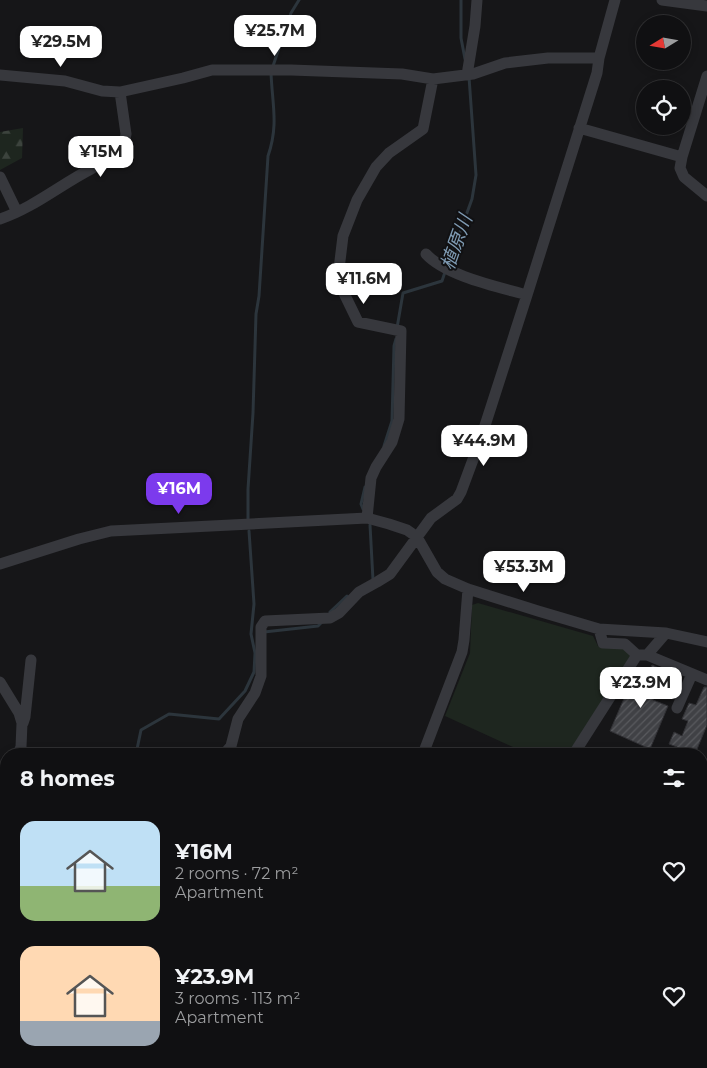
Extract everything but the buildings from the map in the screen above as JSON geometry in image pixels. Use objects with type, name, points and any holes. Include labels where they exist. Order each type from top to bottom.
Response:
[{"type":"street","points":[[468,75],[475,26],[476,0]]},
{"type":"street","points":[[229,748],[238,719],[255,693],[260,676],[261,627],[264,621],[330,618],[339,612],[359,592],[390,574],[431,518],[457,499],[461,492],[481,438],[597,73],[599,58],[615,0]]},
{"type":"street","points":[[662,0],[707,6]]},
{"type":"street","points":[[0,74],[65,81],[102,91],[120,92],[212,70],[291,70],[402,74],[433,79],[474,74],[505,63],[548,58],[599,58]]},
{"type":"street","points":[[707,76],[680,168],[684,177],[707,196]]},
{"type":"street","points":[[367,518],[371,478],[392,442],[399,419],[401,331],[358,322],[339,283],[343,236],[356,200],[376,166],[388,153],[423,129],[433,79]]},
{"type":"street","points":[[0,219],[52,192],[90,169],[122,154],[126,134],[120,92]]},
{"type":"street","points":[[579,128],[682,157]]},
{"type":"street","points":[[0,177],[16,212]]},
{"type":"street","points":[[426,254],[432,260],[459,275],[527,296]]},
{"type":"street","points":[[0,564],[111,531],[367,518],[407,530],[417,537],[437,572],[445,579],[468,590],[600,629],[666,633],[705,638]]},
{"type":"street","points":[[425,748],[462,652],[468,590]]},
{"type":"street","points":[[600,629],[603,643],[625,644],[642,655],[707,680]]},
{"type":"street","points":[[578,748],[642,655],[666,633]]},
{"type":"street","points":[[22,725],[25,717],[32,660]]},
{"type":"street","points":[[677,708],[692,674]]},
{"type":"street","points":[[0,682],[20,713],[22,725],[21,748]]},
{"type":"green space","points":[[23,128],[22,158],[0,170],[0,132]]},
{"type":"green space","points":[[478,603],[593,636],[598,646],[622,647],[633,653],[620,678],[571,748],[515,748],[445,716],[470,653],[472,605]]},
{"type":"waterway","points":[[273,66],[291,13],[299,0]]},
{"type":"waterway","name":"植原川","points":[[461,0],[461,38],[465,59]]},
{"type":"waterway","points":[[248,519],[256,314],[259,296],[268,156],[274,124],[271,72]]},
{"type":"waterway","name":"植原川","points":[[447,266],[472,199],[476,175],[469,77]]},
{"type":"waterway","name":"植原川","points":[[397,328],[403,293],[442,281],[445,272]]},
{"type":"waterway","name":"植原川","points":[[384,446],[392,421],[394,346],[396,339]]},
{"type":"waterway","name":"植原川","points":[[363,509],[361,504],[365,487]]},
{"type":"waterway","name":"植原川","points":[[370,525],[373,580]]},
{"type":"waterway","points":[[137,748],[141,730],[169,714],[219,719],[245,691],[254,672],[255,653],[251,634],[254,604],[249,531]]},
{"type":"waterway","name":"植原川","points":[[330,612],[347,596]]},
{"type":"waterway","name":"植原川","points":[[264,632],[318,626],[321,623]]}]
